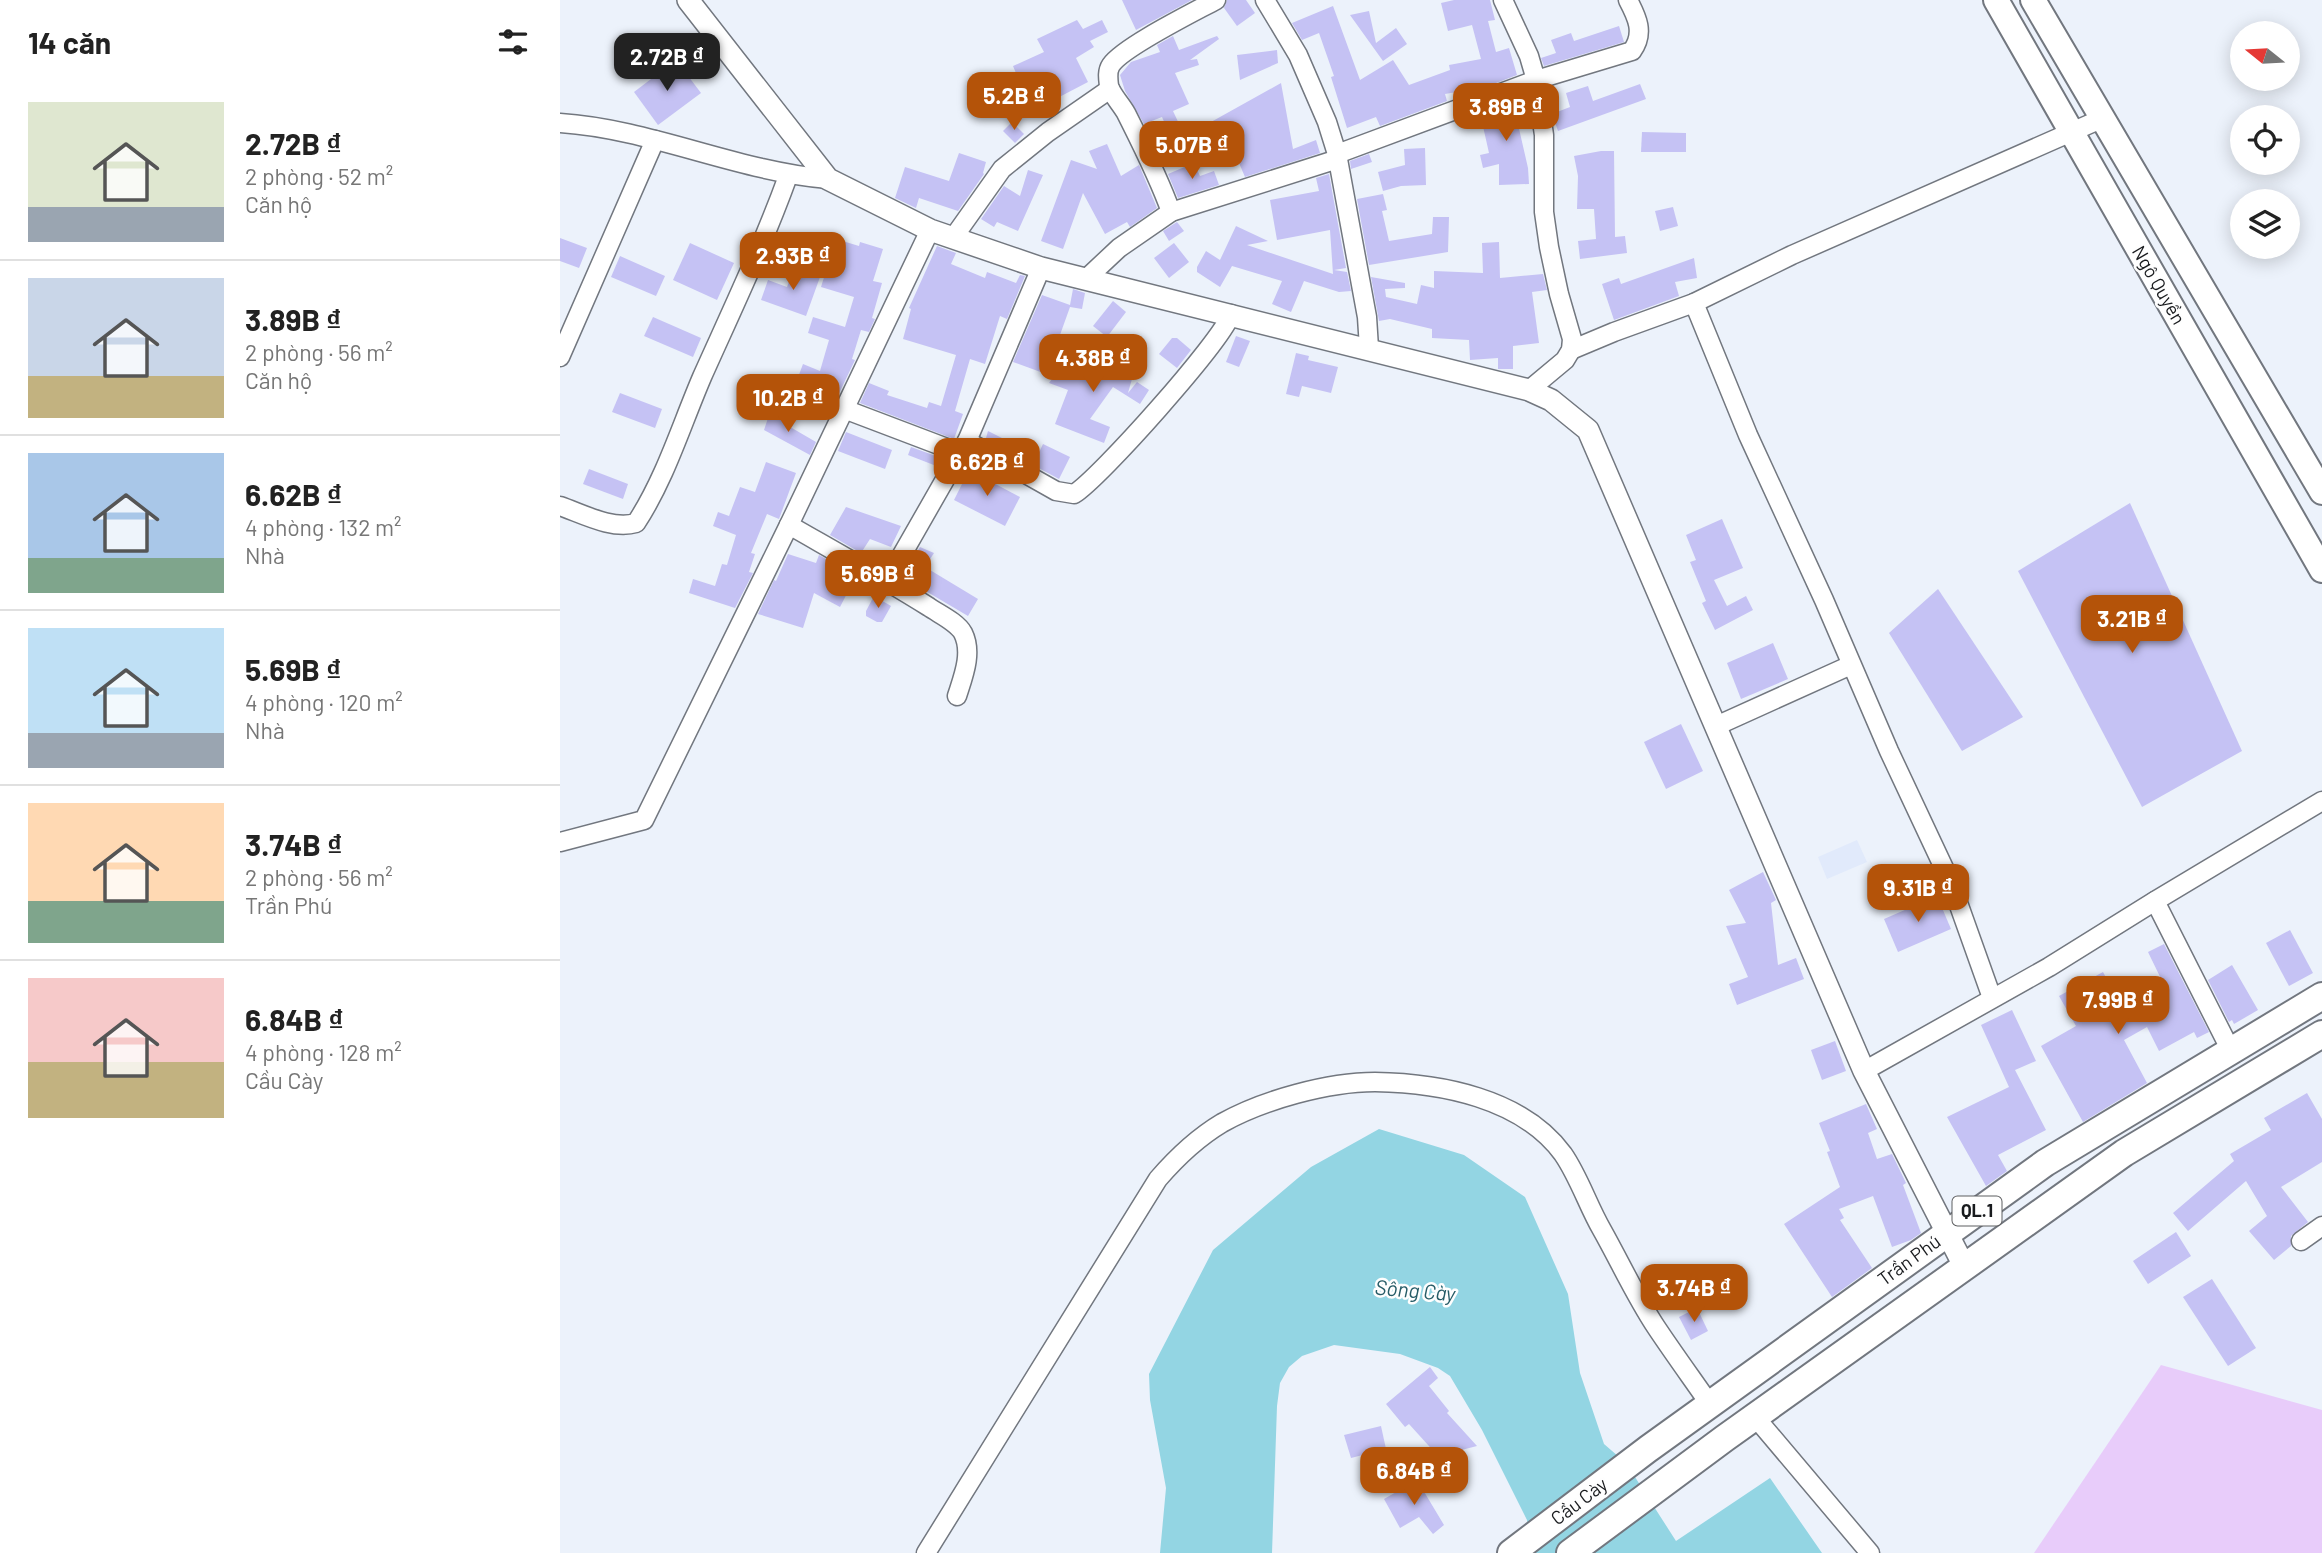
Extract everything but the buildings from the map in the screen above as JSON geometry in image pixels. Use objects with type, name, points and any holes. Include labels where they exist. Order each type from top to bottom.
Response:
[{"type":"main road","name":"Ngô Quyền","points":[[1996,0],[2322,570]]},
{"type":"main road","name":"Ngô Quyền","points":[[2033,0],[2322,492]]},
{"type":"main road","name":"Trần Phú","points":[[1648,1449],[2045,1163],[2322,996]]},
{"type":"main road","name":"Trần Phú","points":[[1670,1478],[2124,1153],[2322,1034]]},
{"type":"main road","name":"Cầu Cày","points":[[1510,1553],[1648,1449]]},
{"type":"main road","name":"Cầu Cày","points":[[1570,1553],[1670,1478]]},
{"type":"street","points":[[688,0],[828,179]]},
{"type":"street","points":[[1171,212],[1143,146],[1110,89],[1107,72],[1112,63],[1159,31],[1216,0]]},
{"type":"street","points":[[1265,0],[1298,55],[1327,122],[1338,156],[1367,317],[1369,348]]},
{"type":"street","points":[[1503,0],[1529,56],[1536,80],[1544,135],[1544,212],[1556,282],[1572,339],[1571,350],[1565,360],[1529,390]]},
{"type":"street","points":[[1087,278],[1119,248],[1171,212],[1338,156],[1536,80],[1632,51],[1639,42],[1640,29],[1628,0]]},
{"type":"street","points":[[954,238],[1002,169],[1048,132],[1110,89]]},
{"type":"street","points":[[1571,350],[1633,324],[1694,303],[1792,255],[2101,119]]},
{"type":"street","points":[[560,123],[589,125],[655,140],[788,176],[828,179],[930,230],[1041,268],[1529,390],[1560,407],[1588,430],[1864,1071],[1964,1266]]},
{"type":"street","points":[[560,356],[655,140]]},
{"type":"street","points":[[560,506],[605,522],[626,526],[636,523],[656,487],[702,377],[746,284],[788,176]]},
{"type":"street","points":[[560,842],[644,820],[930,230]]},
{"type":"street","points":[[887,581],[964,447],[1041,268]]},
{"type":"street","points":[[1694,303],[1748,435],[1951,883],[1992,998]]},
{"type":"street","points":[[844,409],[964,447],[1056,491],[1074,494],[1096,475],[1150,416],[1221,334],[1231,314]]},
{"type":"street","points":[[789,525],[887,581],[962,631],[967,646],[966,667],[957,696]]},
{"type":"street","points":[[1716,726],[1851,665]]},
{"type":"street","points":[[1864,1071],[2049,967],[2322,801]]},
{"type":"street","points":[[2155,901],[2231,1052]]},
{"type":"street","points":[[926,1553],[1158,1179],[1177,1157],[1201,1136],[1224,1122],[1297,1094],[1336,1086],[1374,1082],[1440,1089],[1504,1107],[1539,1129],[1563,1154],[1655,1325],[1711,1406]]},
{"type":"street","points":[[2301,1241],[2322,1226]]},
{"type":"street","points":[[1756,1418],[1870,1553]]},
{"type":"shaded area","points":[[1857,840],[1867,862],[1827,879],[1818,857]]},
{"type":"shaded area","points":[[2161,1365],[2322,1410],[2322,1553],[2034,1553]]},
{"type":"water","name":"Sông Cày","points":[[1379,1129],[1464,1155],[1525,1197],[1568,1294],[1580,1373],[1604,1444],[1626,1463],[1676,1541],[1770,1478],[1822,1553],[1532,1553],[1527,1520],[1482,1430],[1450,1376],[1438,1368],[1400,1354],[1334,1345],[1302,1356],[1289,1367],[1280,1383],[1272,1553],[1160,1553],[1166,1488],[1150,1400],[1149,1374],[1213,1250],[1311,1167]]}]
